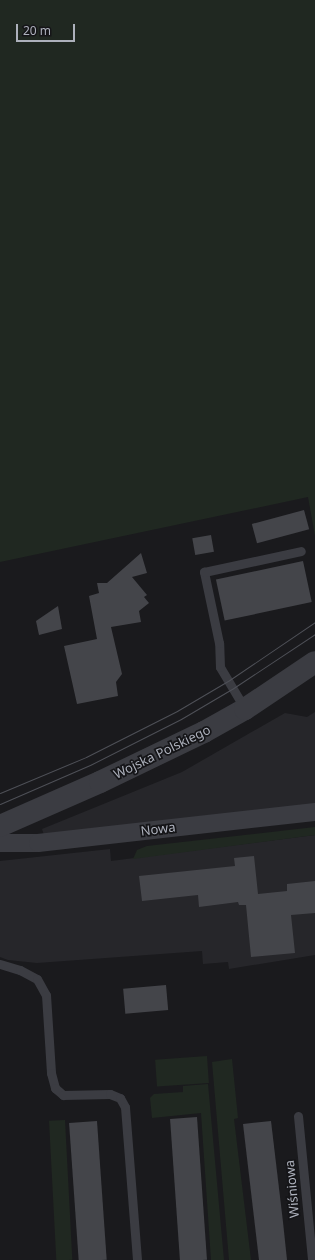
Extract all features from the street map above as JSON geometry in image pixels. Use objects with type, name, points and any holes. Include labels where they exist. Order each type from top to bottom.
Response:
[{"type":"street","name":"Wojska Polskiego","points":[[0,826],[162,753],[204,732],[245,709],[315,662]]},
{"type":"street","name":"Nowa","points":[[0,843],[38,843],[315,812]]},
{"type":"lane","points":[[245,709],[220,667],[219,643],[204,572],[301,551]]},
{"type":"lane","points":[[0,964],[20,970],[37,979],[46,995],[51,1073],[55,1088],[63,1095],[110,1094],[120,1098],[125,1107],[137,1260]]},
{"type":"lane","name":"Wiśniowa","points":[[298,1116],[312,1260]]},
{"type":"shaded area","points":[[0,0],[315,0],[315,536],[308,497],[0,562]]},
{"type":"shaded area","points":[[315,712],[315,806],[44,835],[42,829],[182,772],[285,713],[307,717]]},
{"type":"shaded area","points":[[315,827],[315,835],[133,859],[137,850],[147,846]]},
{"type":"shaded area","points":[[315,835],[315,955],[229,969],[228,962],[203,964],[202,951],[37,963],[8,960],[0,957],[0,861],[110,849],[111,861]]},
{"type":"shaded area","points":[[207,1056],[209,1083],[157,1087],[155,1060]]},
{"type":"shaded area","points":[[232,1059],[238,1118],[234,1119],[251,1260],[229,1260],[212,1062]]},
{"type":"shaded area","points":[[208,1084],[224,1260],[211,1260],[201,1113],[152,1118],[150,1098],[154,1094],[183,1092],[183,1086]]},
{"type":"shaded area","points":[[65,1120],[72,1260],[56,1260],[49,1121]]},
{"type":"building","points":[[304,510],[309,529],[257,543],[252,524]]},
{"type":"building","points":[[211,535],[214,552],[195,555],[192,538]]},
{"type":"building","points":[[141,553],[147,573],[132,577],[147,595],[144,597],[149,603],[139,611],[141,622],[111,627],[122,674],[116,682],[118,696],[77,704],[64,646],[97,639],[89,596],[99,593],[97,583],[107,583]]},
{"type":"building","points":[[303,561],[312,602],[225,621],[216,580]]},
{"type":"building","points":[[58,606],[62,629],[39,635],[36,621]]},
{"type":"building","points":[[254,856],[258,894],[287,891],[287,884],[315,881],[315,913],[291,915],[295,953],[251,957],[246,905],[239,905],[238,902],[199,907],[198,895],[142,901],[139,876],[235,866],[234,858]]},
{"type":"building","points":[[166,985],[168,1010],[125,1014],[123,989]]},
{"type":"building","points":[[197,1117],[207,1260],[180,1260],[170,1119]]},
{"type":"building","points":[[97,1121],[107,1260],[79,1260],[69,1123]]},
{"type":"building","points":[[271,1121],[287,1260],[259,1260],[243,1124]]},
{"type":"tram line","points":[[0,793],[86,757],[177,711],[228,681],[315,622]]},
{"type":"tram line","points":[[0,804],[90,765],[181,719],[232,689],[315,634]]}]
